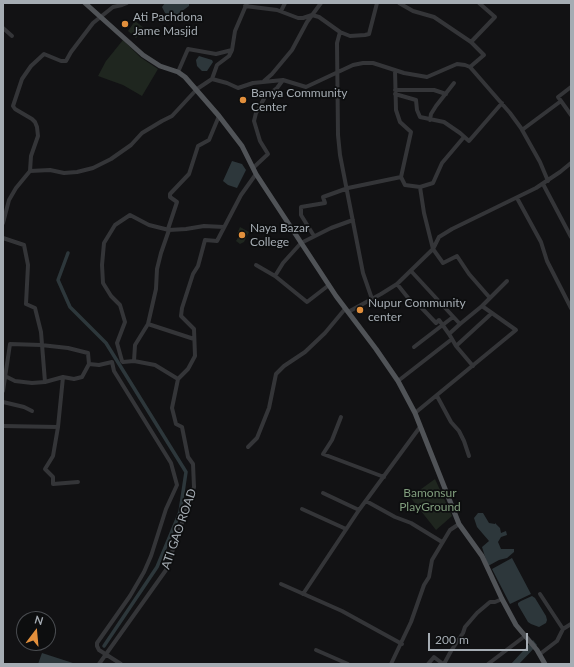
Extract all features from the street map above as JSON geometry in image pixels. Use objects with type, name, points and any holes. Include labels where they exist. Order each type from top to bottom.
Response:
[{"type":"main road","points":[[85,3],[143,55],[160,66],[178,72],[185,77],[197,89],[242,146],[256,174],[328,285],[398,381],[415,413],[459,524],[482,556],[516,625],[539,652],[545,664]]},
{"type":"street","points":[[3,223],[9,200],[16,188],[30,171],[31,156],[38,136],[35,122],[15,109],[13,106],[22,79],[31,66],[44,54],[61,61],[66,61],[93,23],[113,6],[126,3]]},
{"type":"street","points":[[281,11],[285,3]]},
{"type":"street","points":[[264,82],[292,50],[312,15],[322,3]]},
{"type":"street","points":[[30,171],[50,170],[64,173],[93,168],[111,159],[131,145],[142,133],[172,116],[197,89],[212,79],[217,65],[229,56],[232,50],[235,31],[246,4],[281,11],[298,18],[312,15],[319,17],[340,32],[350,36],[365,36],[369,34],[377,3]]},
{"type":"street","points":[[398,3],[413,11],[434,17],[471,42],[484,54],[470,67]]},
{"type":"street","points":[[471,42],[495,17],[479,3]]},
{"type":"street","points":[[3,28],[12,36]]},
{"type":"street","points":[[340,32],[337,44],[338,134],[340,155],[348,188],[363,273],[372,299]]},
{"type":"street","points":[[178,72],[188,49],[216,54],[232,50]]},
{"type":"street","points":[[212,79],[238,88],[264,82],[283,80],[306,86],[353,65],[363,63],[373,63],[427,78],[457,64],[465,65],[470,67],[510,112],[540,162],[548,181]]},
{"type":"street","points":[[395,70],[396,110],[400,122],[412,132],[401,177],[405,185],[420,187],[433,183],[442,163],[464,137]]},
{"type":"street","points":[[253,168],[268,154],[260,141],[254,121],[256,113],[265,97],[277,88],[283,80]]},
{"type":"street","points":[[430,120],[431,114],[454,83]]},
{"type":"street","points":[[571,87],[558,97],[571,115]]},
{"type":"street","points":[[395,92],[434,90],[446,94]]},
{"type":"street","points":[[395,92],[416,100],[420,118],[444,122],[469,141],[502,103]]},
{"type":"street","points":[[522,130],[561,101]]},
{"type":"street","points":[[134,361],[135,345],[148,324],[156,289],[157,269],[168,229],[178,202],[170,197],[170,194],[189,174],[198,146],[209,140],[219,116]]},
{"type":"street","points":[[248,447],[257,438],[269,408],[276,374],[284,366],[305,352],[347,311],[372,299],[397,284],[433,249],[439,237],[452,229],[543,184],[571,163]]},
{"type":"street","points":[[178,380],[155,365],[134,361],[123,362],[117,343],[125,322],[120,305],[111,296],[103,283],[102,265],[104,243],[115,225],[130,216],[149,224],[168,229],[181,230],[204,226],[224,227],[256,174]]},
{"type":"street","points":[[314,236],[301,215],[300,207],[325,203],[323,197],[348,188],[401,177]]},
{"type":"street","points":[[543,184],[571,237]]},
{"type":"street","points":[[420,187],[424,213],[433,249],[443,263],[457,256],[469,274],[490,298]]},
{"type":"street","points":[[517,198],[541,242],[547,261],[571,308]]},
{"type":"street","points":[[275,276],[283,263],[301,243],[353,220]]},
{"type":"street","name":"ATI GAO ROAD","points":[[99,664],[166,570],[194,487],[193,464],[188,457],[182,427],[176,424],[172,408],[178,380],[188,369],[195,356],[194,329],[181,316],[182,308],[193,274],[198,266],[205,240],[217,241],[224,227]]},
{"type":"street","points":[[3,238],[24,245],[28,265],[26,304],[35,308],[41,332],[45,382]]},
{"type":"street","points":[[256,265],[275,276],[306,302],[328,285]]},
{"type":"street","points":[[411,271],[460,324]]},
{"type":"street","points":[[449,334],[482,306],[507,281]]},
{"type":"street","points":[[397,284],[413,304],[416,302],[436,323],[439,320],[443,324],[456,346],[472,366]]},
{"type":"street","points":[[415,413],[516,330],[482,306]]},
{"type":"street","points":[[456,346],[492,313]]},
{"type":"street","points":[[414,347],[453,317]]},
{"type":"street","points":[[148,324],[194,339]]},
{"type":"street","points":[[398,381],[452,339]]},
{"type":"street","points":[[3,391],[4,375],[10,344],[68,348],[88,353],[89,364],[82,377],[74,379],[63,377],[45,382],[32,383],[15,381],[4,375]]},
{"type":"street","points":[[89,364],[99,365],[112,362],[114,371],[171,463],[177,485],[166,509],[151,556],[144,572],[130,596],[97,643],[99,650],[121,664]]},
{"type":"street","points":[[63,377],[58,427],[53,456],[45,469],[53,477],[53,484],[78,482]]},
{"type":"street","points":[[437,396],[451,422],[464,441],[469,456]]},
{"type":"street","points":[[3,402],[24,407],[32,411]]},
{"type":"street","points":[[341,417],[332,440],[323,454],[384,477]]},
{"type":"street","points":[[3,426],[58,427]]},
{"type":"street","points":[[303,594],[366,500],[420,427]]},
{"type":"street","points":[[323,493],[359,510]]},
{"type":"street","points":[[366,500],[396,517],[411,523],[442,542]]},
{"type":"street","points":[[302,509],[346,529]]},
{"type":"street","points":[[391,664],[402,644],[424,585],[429,577],[432,560],[450,530],[459,524]]},
{"type":"street","points":[[281,584],[342,611],[402,644]]},
{"type":"street","points":[[540,594],[563,629]]},
{"type":"street","points":[[428,664],[434,658],[443,664],[463,634],[465,627],[477,613],[490,602],[495,602],[502,599]]},
{"type":"street","points":[[539,652],[556,642],[563,629],[571,624]]},
{"type":"street","points":[[488,664],[526,637]]},
{"type":"street","points":[[316,650],[348,664]]},
{"type":"green space","points":[[135,21],[144,28],[136,38],[128,31]]},
{"type":"green space","points":[[123,40],[140,57],[158,69],[142,96],[123,85],[98,76],[106,61]]},
{"type":"green space","points":[[240,227],[249,232],[244,242],[240,244],[236,241],[239,236],[237,234]]},
{"type":"green space","name":"Bamonsur PlayGround","points":[[435,479],[452,516],[436,530],[410,497]]},
{"type":"shaded area","points":[[165,3],[189,3],[189,6],[178,14],[170,16],[165,13],[162,7]]},
{"type":"shaded area","points":[[199,56],[212,60],[213,62],[207,71],[202,71],[197,66],[196,60]]},
{"type":"shaded area","points":[[232,161],[242,164],[246,170],[237,188],[228,185],[223,181]]},
{"type":"shaded area","points":[[478,513],[483,513],[489,523],[495,523],[500,528],[501,533],[506,531],[507,535],[501,537],[498,542],[501,549],[514,549],[514,552],[507,558],[499,560],[488,566],[482,547],[489,541],[477,527],[474,518]]},
{"type":"shaded area","points":[[512,558],[531,594],[510,604],[492,569]]},
{"type":"shaded area","points":[[532,596],[535,598],[547,620],[546,623],[539,627],[528,622],[518,605],[521,601]]},
{"type":"shaded area","points":[[533,640],[537,645],[519,664],[511,664]]},
{"type":"shaded area","points":[[42,653],[76,664],[38,664]]},
{"type":"waterway","points":[[68,253],[58,280],[70,307],[106,343],[186,472],[180,512],[157,567],[104,646]]},
{"type":"place","name":"Ati Pachdona Jame Masjid","points":[[125,24]]},
{"type":"place","name":"Banya Community Center","points":[[243,100]]},
{"type":"place","name":"Naya Bazar College","points":[[242,235]]},
{"type":"place","name":"Nupur Community center","points":[[360,310]]}]
